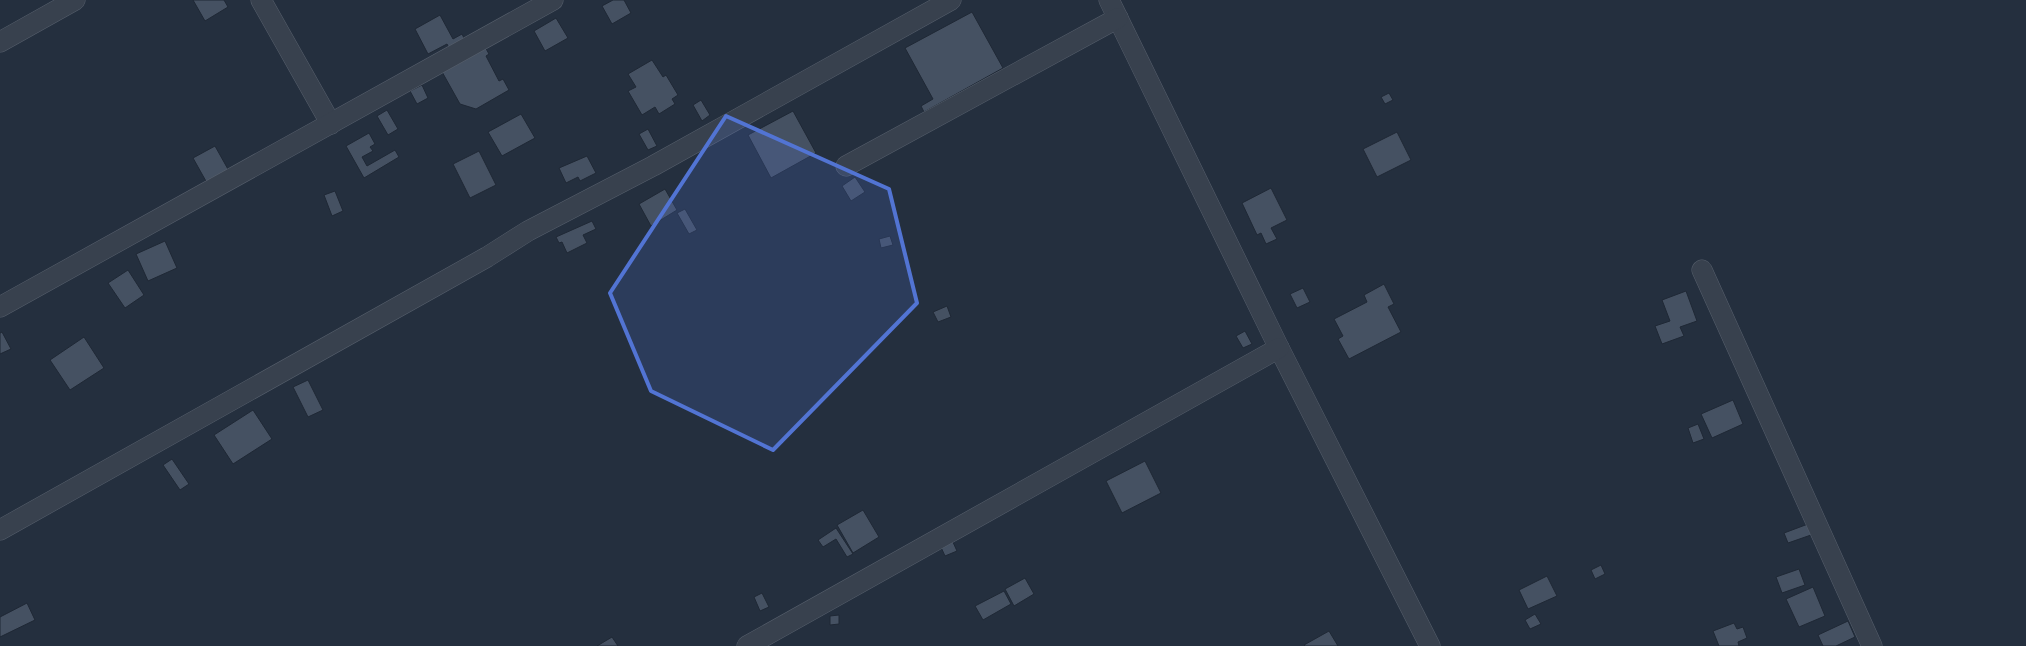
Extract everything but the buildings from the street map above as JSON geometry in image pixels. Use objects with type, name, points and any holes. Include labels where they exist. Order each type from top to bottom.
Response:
[{"type":"street","points":[[0,42],[75,0]]},
{"type":"street","points":[[261,0],[331,124]]},
{"type":"street","points":[[0,307],[553,0]]},
{"type":"street","points":[[0,530],[487,257],[528,231],[653,166],[951,0]]},
{"type":"street","points":[[1109,0],[1423,644]]},
{"type":"street","points":[[846,166],[1118,18]]},
{"type":"street","points":[[1702,270],[1872,646]]},
{"type":"street","points":[[748,646],[1279,348]]},
{"type":"highlighted area","points":[[726,116],[889,189],[917,303],[773,450],[651,391],[610,293]]}]
